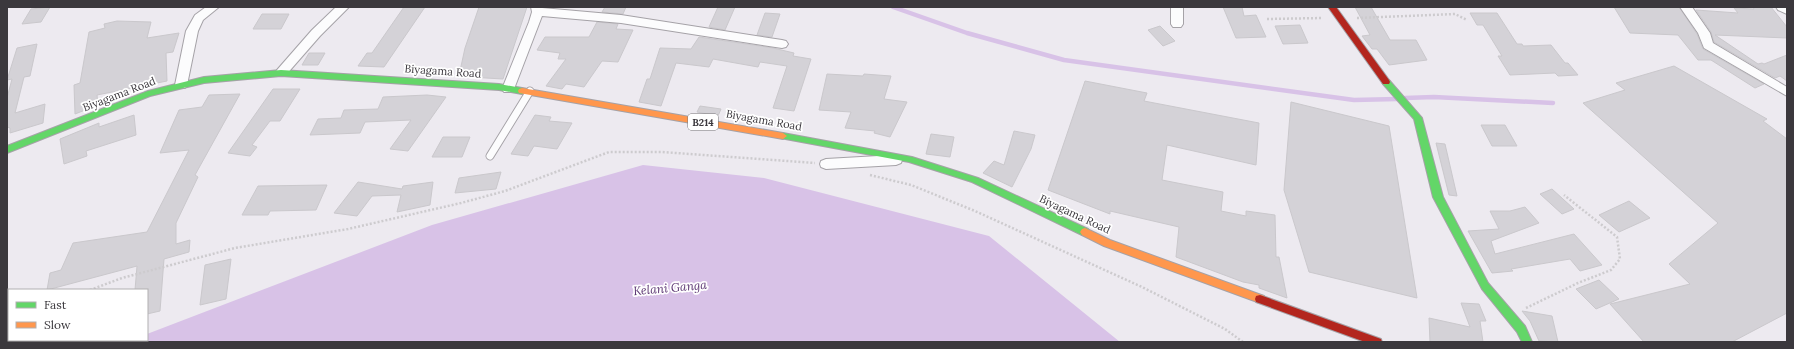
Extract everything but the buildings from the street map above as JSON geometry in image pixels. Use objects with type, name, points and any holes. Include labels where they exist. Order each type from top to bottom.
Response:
[{"type":"main road","points":[[1332,7],[1376,70],[1418,118],[1438,197],[1485,286],[1521,329],[1527,342]]},
{"type":"main road","name":"Biyagama Road","points":[[7,150],[148,94],[204,80],[281,73],[498,87],[530,91],[909,159],[976,180],[1107,243],[1377,342]]},
{"type":"street","points":[[181,85],[192,31],[199,18],[213,7]]},
{"type":"street","points":[[281,73],[316,33],[343,7]]},
{"type":"street","points":[[1177,7],[1177,24]]},
{"type":"street","points":[[1686,7],[1704,34],[1708,45],[1787,92]]},
{"type":"street","points":[[1782,7],[1787,10]]},
{"type":"street","points":[[508,89],[537,10],[621,19],[782,44]]},
{"type":"street","points":[[826,164],[909,159]]},
{"type":"lane","points":[[490,156],[530,91]]},
{"type":"path","points":[[1267,19],[1455,14],[1468,20]]},
{"type":"path","points":[[93,289],[122,278],[235,248],[348,229],[461,203],[505,190],[609,152],[662,152],[826,164]]},
{"type":"path","points":[[864,174],[911,185],[975,211],[1142,287],[1225,329],[1243,342]]},
{"type":"path","points":[[1510,316],[1578,283],[1611,270],[1620,259],[1617,237],[1564,194]]},
{"type":"water","name":"Kelani Ganga","points":[[643,165],[764,178],[989,236],[1120,342],[125,342],[148,341],[148,334],[432,225]]},
{"type":"waterway","points":[[893,7],[967,33],[1064,60],[1354,100],[1397,99]]},
{"type":"waterway","points":[[1405,98],[1434,97],[1553,103]]},
{"type":"traffic: fast","points":[[7,150],[148,94],[204,80],[281,73],[499,87],[522,91]]},
{"type":"traffic: fast","points":[[1386,82],[1418,118],[1438,197],[1485,286],[1521,329],[1527,342]]},
{"type":"traffic: fast","points":[[783,136],[909,159],[975,180],[1085,232]]},
{"type":"traffic: slow","points":[[522,91],[783,136]]},
{"type":"traffic: slow","points":[[1085,232],[1107,243],[1260,299]]},
{"type":"traffic: jam","points":[[1332,7],[1386,82]]},
{"type":"traffic: jam","points":[[1260,299],[1377,342]]}]
